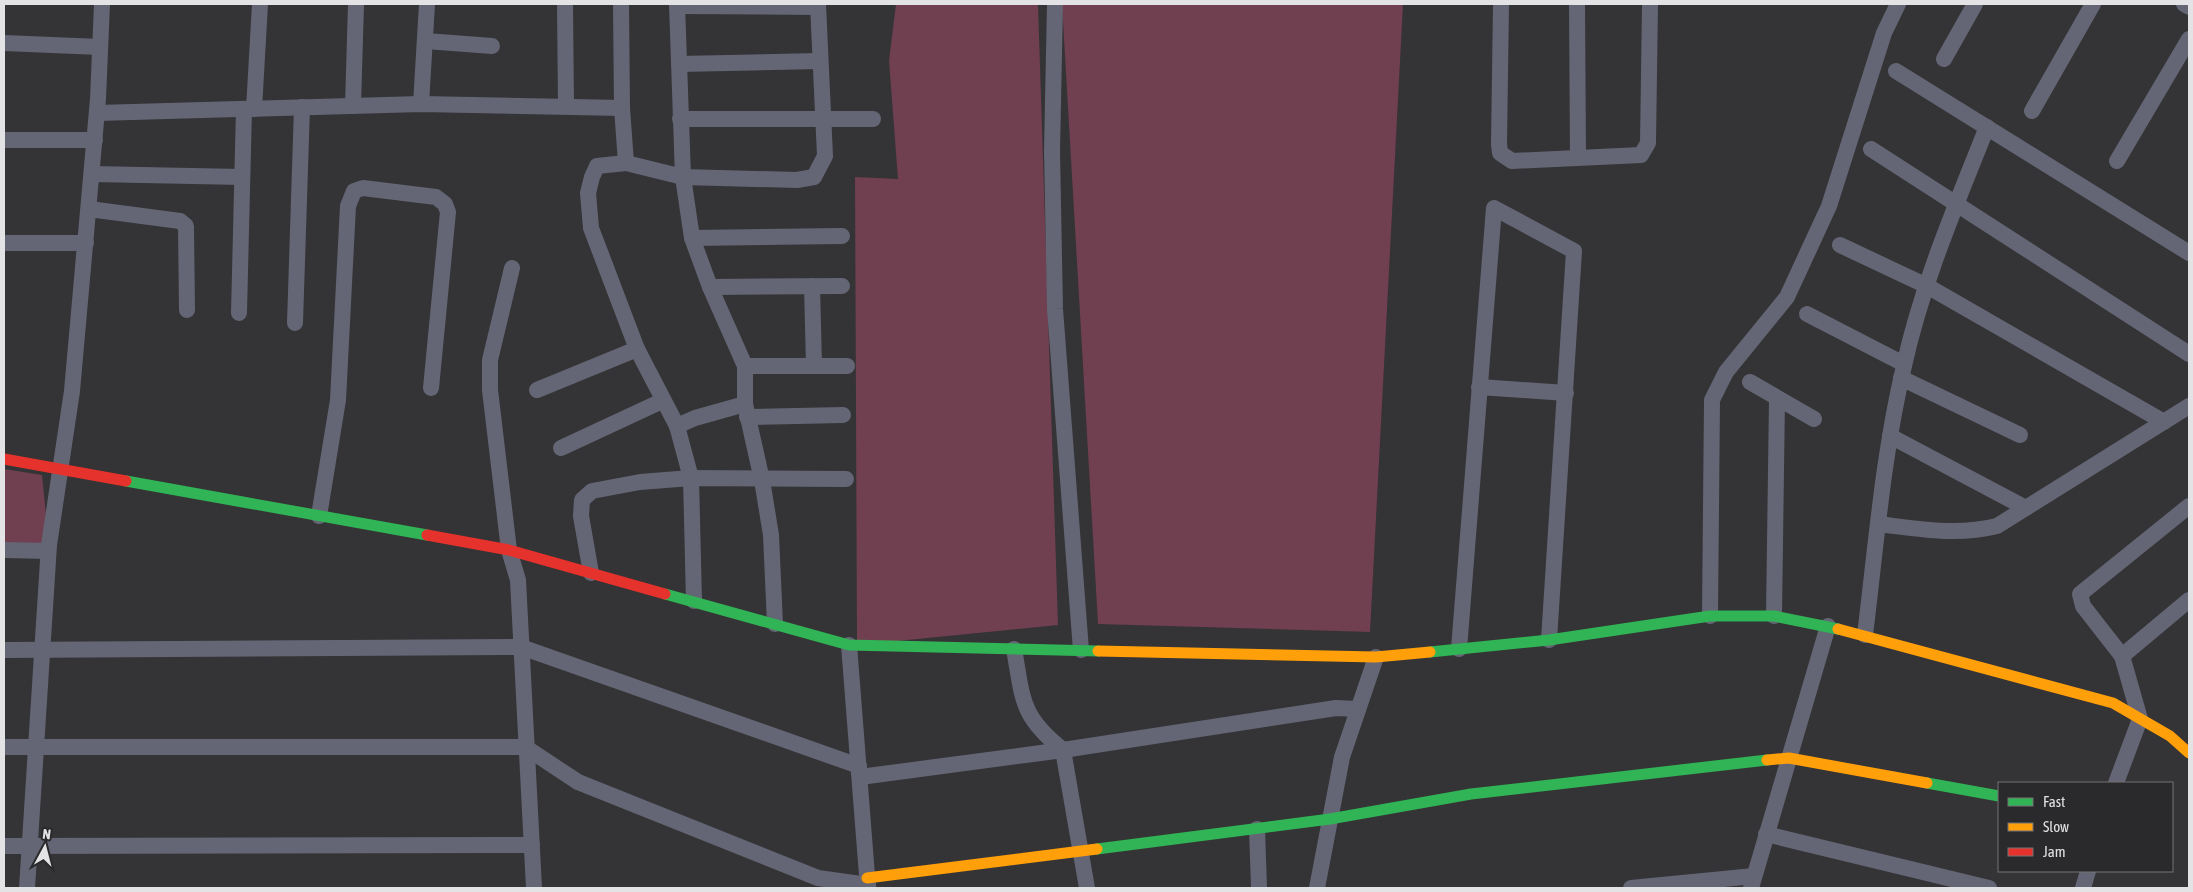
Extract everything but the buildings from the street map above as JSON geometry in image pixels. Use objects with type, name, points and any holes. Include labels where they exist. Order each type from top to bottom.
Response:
[{"type":"street","points":[[27,888],[48,551],[62,469],[86,243],[97,113],[102,4]]},
{"type":"street","points":[[239,313],[242,177],[260,4]]},
{"type":"street","points":[[353,106],[356,4]]},
{"type":"street","points":[[421,104],[427,4]]},
{"type":"street","points":[[565,4],[566,106]]},
{"type":"street","points":[[620,4],[622,108],[626,163]]},
{"type":"street","points":[[1056,4],[1052,151],[1055,309],[1082,650]]},
{"type":"street","points":[[1501,4],[1500,153],[1512,161],[1641,155],[1646,150],[1648,143],[1650,4]]},
{"type":"street","points":[[1577,4],[1578,158]]},
{"type":"street","points":[[1710,616],[1712,400],[1726,372],[1787,297],[1829,206],[1884,33],[1898,4]]},
{"type":"street","points":[[1944,59],[1975,4]]},
{"type":"street","points":[[2032,111],[2093,4]]},
{"type":"street","points":[[2184,4],[2189,7]]},
{"type":"street","points":[[694,601],[691,478],[677,426],[662,401],[637,349],[591,228],[588,200],[592,177],[598,166],[626,163],[683,177],[797,180],[814,177],[825,156],[818,6],[677,5],[683,177],[692,238],[710,287],[745,366],[746,411],[762,480],[770,534],[775,624]]},
{"type":"street","points":[[2117,161],[2189,38]]},
{"type":"street","points":[[426,41],[492,46]]},
{"type":"street","points":[[4,43],[100,47]]},
{"type":"street","points":[[679,64],[820,61]]},
{"type":"street","points":[[1896,71],[2189,254]]},
{"type":"street","points":[[97,113],[421,104],[622,108]]},
{"type":"street","points":[[295,323],[302,107]]},
{"type":"street","points":[[680,119],[873,119]]},
{"type":"street","points":[[1865,635],[1890,436],[1903,371],[1927,286],[1987,127]]},
{"type":"street","points":[[4,140],[95,140]]},
{"type":"street","points":[[1871,149],[2189,354]]},
{"type":"street","points":[[92,174],[242,177]]},
{"type":"street","points":[[319,516],[338,400],[348,206],[354,191],[363,188],[436,197],[445,204],[448,212],[432,388]]},
{"type":"street","points":[[1459,649],[1494,208],[1574,251],[1549,640]]},
{"type":"street","points":[[89,209],[180,221],[186,226],[187,310]]},
{"type":"street","points":[[692,238],[842,236]]},
{"type":"street","points":[[4,242],[86,243]]},
{"type":"street","points":[[1840,245],[1927,286],[2164,422]]},
{"type":"street","points":[[512,268],[490,360],[490,390],[509,550],[518,580],[525,747],[534,888]]},
{"type":"street","points":[[812,286],[814,366]]},
{"type":"street","points":[[710,287],[842,286]]},
{"type":"street","points":[[1807,314],[1903,371],[2020,435]]},
{"type":"street","points":[[537,390],[637,349]]},
{"type":"street","points":[[745,366],[846,366]]},
{"type":"street","points":[[1750,382],[1814,419]]},
{"type":"street","points":[[1479,387],[1566,393]]},
{"type":"street","points":[[1774,616],[1777,398]]},
{"type":"street","points":[[561,448],[662,401]]},
{"type":"street","points":[[1878,524],[1949,532],[1976,531],[1997,526],[2189,406]]},
{"type":"street","points":[[677,426],[695,418],[746,411],[843,414]]},
{"type":"street","points":[[1890,436],[2026,508]]},
{"type":"street","points":[[4,459],[509,550],[849,644],[1376,657],[1549,640],[1710,616],[1774,616],[1865,635],[2113,703],[2170,736],[2189,753]]},
{"type":"street","points":[[591,573],[581,516],[582,500],[592,491],[640,482],[691,478],[762,480],[846,479]]},
{"type":"street","points":[[2116,782],[2140,719],[2122,656],[2083,606],[2080,594],[2189,506]]},
{"type":"street","points":[[4,550],[48,551]]},
{"type":"street","points":[[2122,656],[2189,600]]},
{"type":"street","points":[[1631,888],[1753,882],[1828,626]]},
{"type":"street","points":[[849,644],[867,884]]},
{"type":"street","points":[[4,650],[521,647],[859,771],[1062,750],[1336,708],[1358,709]]},
{"type":"street","points":[[1014,649],[1025,706],[1042,734],[1062,750],[1088,888]]},
{"type":"street","points":[[1318,888],[1342,757],[1376,657]]},
{"type":"street","points":[[4,747],[525,747],[578,782],[597,790],[818,878],[867,884],[1081,852],[1330,819],[1471,794],[1789,758],[1998,796]]},
{"type":"street","points":[[1257,829],[1259,888]]},
{"type":"street","points":[[1766,834],[1990,888]]},
{"type":"street","points":[[4,846],[532,845]]},
{"type":"street","points":[[2083,888],[2088,872]]},
{"type":"shaded area","points":[[896,4],[1038,4],[1058,625],[857,645],[855,177],[898,179],[889,61]]},
{"type":"shaded area","points":[[1062,4],[1403,4],[1370,632],[1098,624]]},
{"type":"shaded area","points":[[4,469],[42,475],[49,545],[4,544]]},
{"type":"traffic: fast","points":[[126,481],[427,535]]},
{"type":"traffic: fast","points":[[665,594],[849,645],[1098,651]]},
{"type":"traffic: fast","points":[[1430,652],[1549,640],[1710,616],[1774,616],[1838,629]]},
{"type":"traffic: fast","points":[[1097,849],[1330,819],[1471,794],[1767,760]]},
{"type":"traffic: fast","points":[[1927,783],[1998,796]]},
{"type":"traffic: slow","points":[[1838,629],[2113,703],[2170,736],[2189,753]]},
{"type":"traffic: slow","points":[[1098,651],[1376,657],[1430,652]]},
{"type":"traffic: slow","points":[[1767,760],[1789,758],[1927,783]]},
{"type":"traffic: slow","points":[[867,878],[1097,849]]},
{"type":"traffic: jam","points":[[4,459],[126,481]]},
{"type":"traffic: jam","points":[[427,535],[509,550],[665,594]]}]
